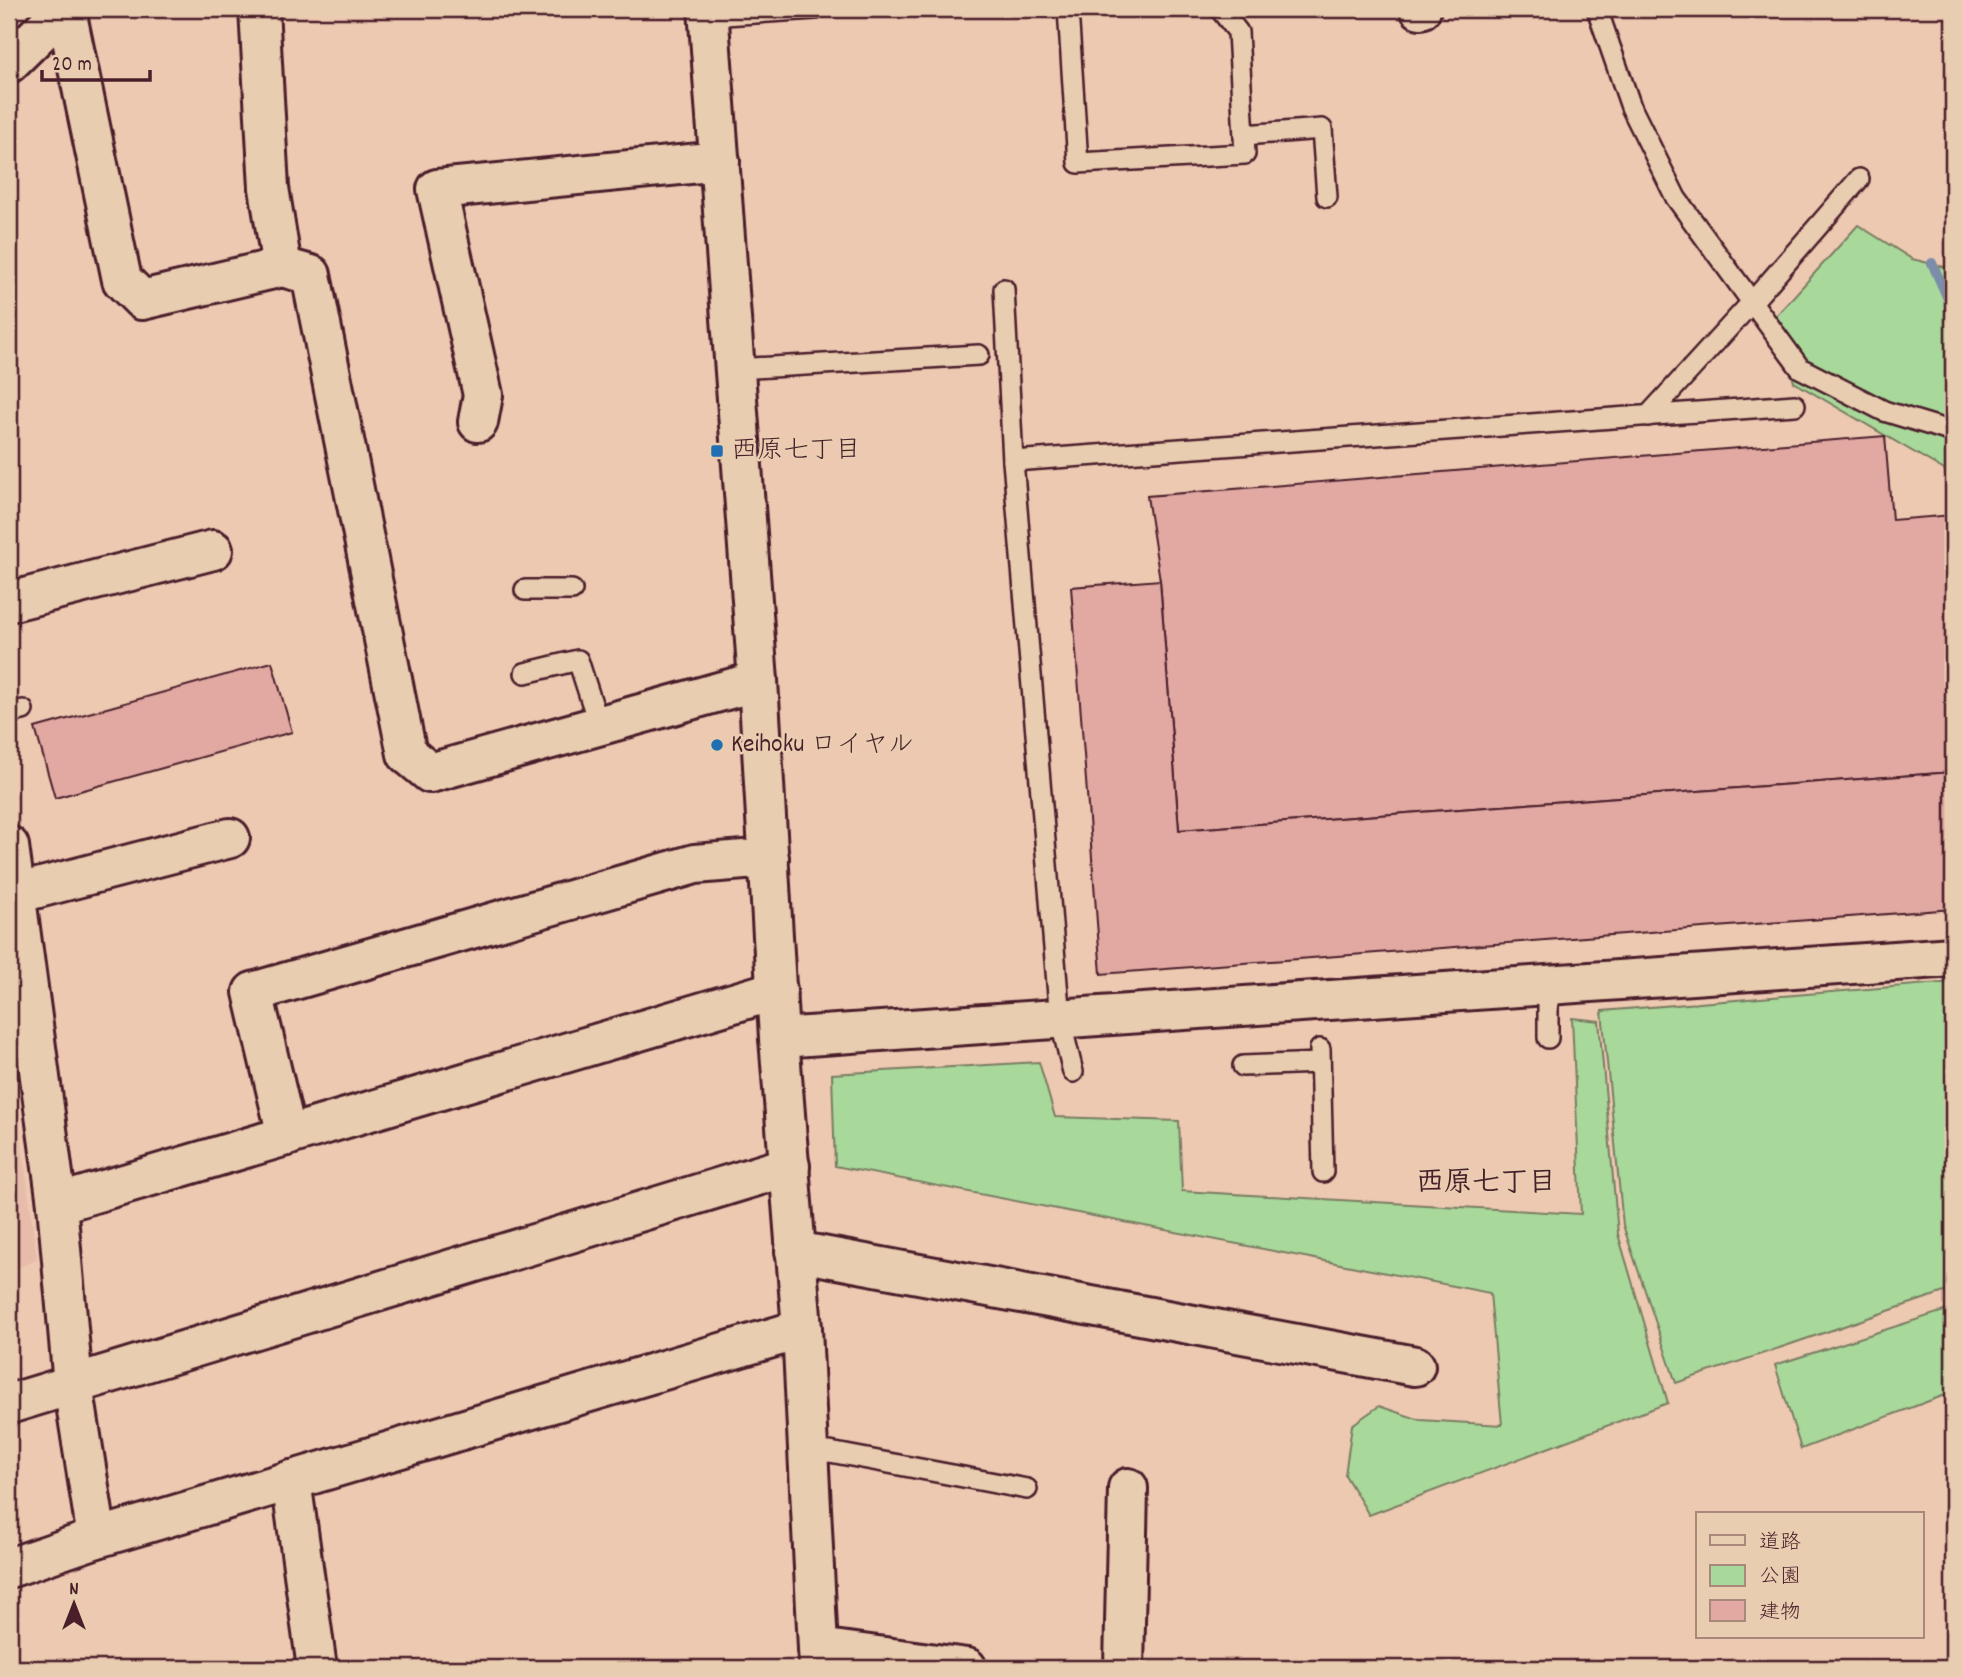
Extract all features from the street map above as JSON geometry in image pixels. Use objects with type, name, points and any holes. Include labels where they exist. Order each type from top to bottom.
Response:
[{"type":"street","points":[[259,9],[269,188],[282,267]]},
{"type":"street","points":[[9,63],[62,10],[68,20],[122,280],[142,300],[282,267],[311,275],[407,754],[430,773],[758,681]]},
{"type":"street","points":[[708,12],[758,681],[779,1038],[802,1329],[818,1658],[967,1668]]},
{"type":"street","points":[[478,422],[482,395],[437,189],[720,161]]},
{"type":"street","points":[[9,602],[213,550]]},
{"type":"street","points":[[15,894],[230,838]]},
{"type":"street","points":[[9,846],[57,1204],[73,1385],[97,1538]]},
{"type":"street","points":[[287,1136],[253,992],[695,864],[769,858]]},
{"type":"street","points":[[779,1038],[1953,957]]},
{"type":"street","points":[[57,1204],[777,990]]},
{"type":"street","points":[[9,1404],[790,1166]]},
{"type":"street","points":[[795,1251],[1415,1366]]},
{"type":"street","points":[[9,1568],[97,1538],[802,1329]]},
{"type":"street","points":[[292,1480],[317,1668]]},
{"type":"street","points":[[1124,1668],[1128,1488]]},
{"type":"lane","points":[[708,12],[816,9]]},
{"type":"lane","points":[[1068,9],[1078,163],[1245,154],[1238,32],[1220,9]]},
{"type":"lane","points":[[1597,9],[1631,107],[1676,198],[1754,301],[1800,368],[1884,411],[1953,432]]},
{"type":"lane","points":[[1244,135],[1322,128],[1327,197]]},
{"type":"lane","points":[[1648,416],[1754,301],[1859,179]]},
{"type":"lane","points":[[1004,289],[1013,461],[1060,1019],[1073,1072]]},
{"type":"lane","points":[[735,369],[979,355]]},
{"type":"lane","points":[[1013,461],[1795,405]]},
{"type":"lane","points":[[525,590],[572,590]]},
{"type":"lane","points":[[525,673],[578,660],[599,725]]},
{"type":"lane","points":[[1548,985],[1548,1038]]},
{"type":"lane","points":[[1243,1066],[1320,1056],[1324,1172]]},
{"type":"lane","points":[[808,1453],[830,1452],[1027,1489]]},
{"type":"shaded area","points":[[9,1042],[37,1260],[9,1271]]},
{"type":"green space","points":[[1858,225],[1912,259],[1953,269],[1953,475],[1794,382],[1775,317]]},
{"type":"green space","points":[[1953,982],[1953,1289],[1676,1383],[1623,1225],[1602,1011]]},
{"type":"green space","points":[[1572,1018],[1599,1021],[1618,1234],[1668,1403],[1369,1515],[1345,1475],[1352,1425],[1379,1406],[1420,1420],[1502,1425],[1490,1293],[835,1166],[832,1074],[1039,1062],[1055,1117],[1179,1121],[1182,1191],[1581,1214]]},
{"type":"green space","points":[[1953,1308],[1953,1392],[1801,1449],[1775,1365]]},
{"type":"building","points":[[1885,436],[1892,520],[1953,515],[1953,772],[1179,830],[1160,580],[1147,496]]},
{"type":"building","points":[[1160,580],[1179,830],[1953,772],[1953,909],[1101,974],[1071,587]]},
{"type":"building","points":[[272,662],[292,732],[55,798],[35,728]]},
{"type":"waterway","points":[[1932,263],[1953,310]]},
{"type":"place","name":"西原七丁目","points":[[717,451]]},
{"type":"place","name":"Keihoku ロイヤル","points":[[717,745]]},
{"type":"district","name":"西原七丁目","points":[[1486,1185]]}]
